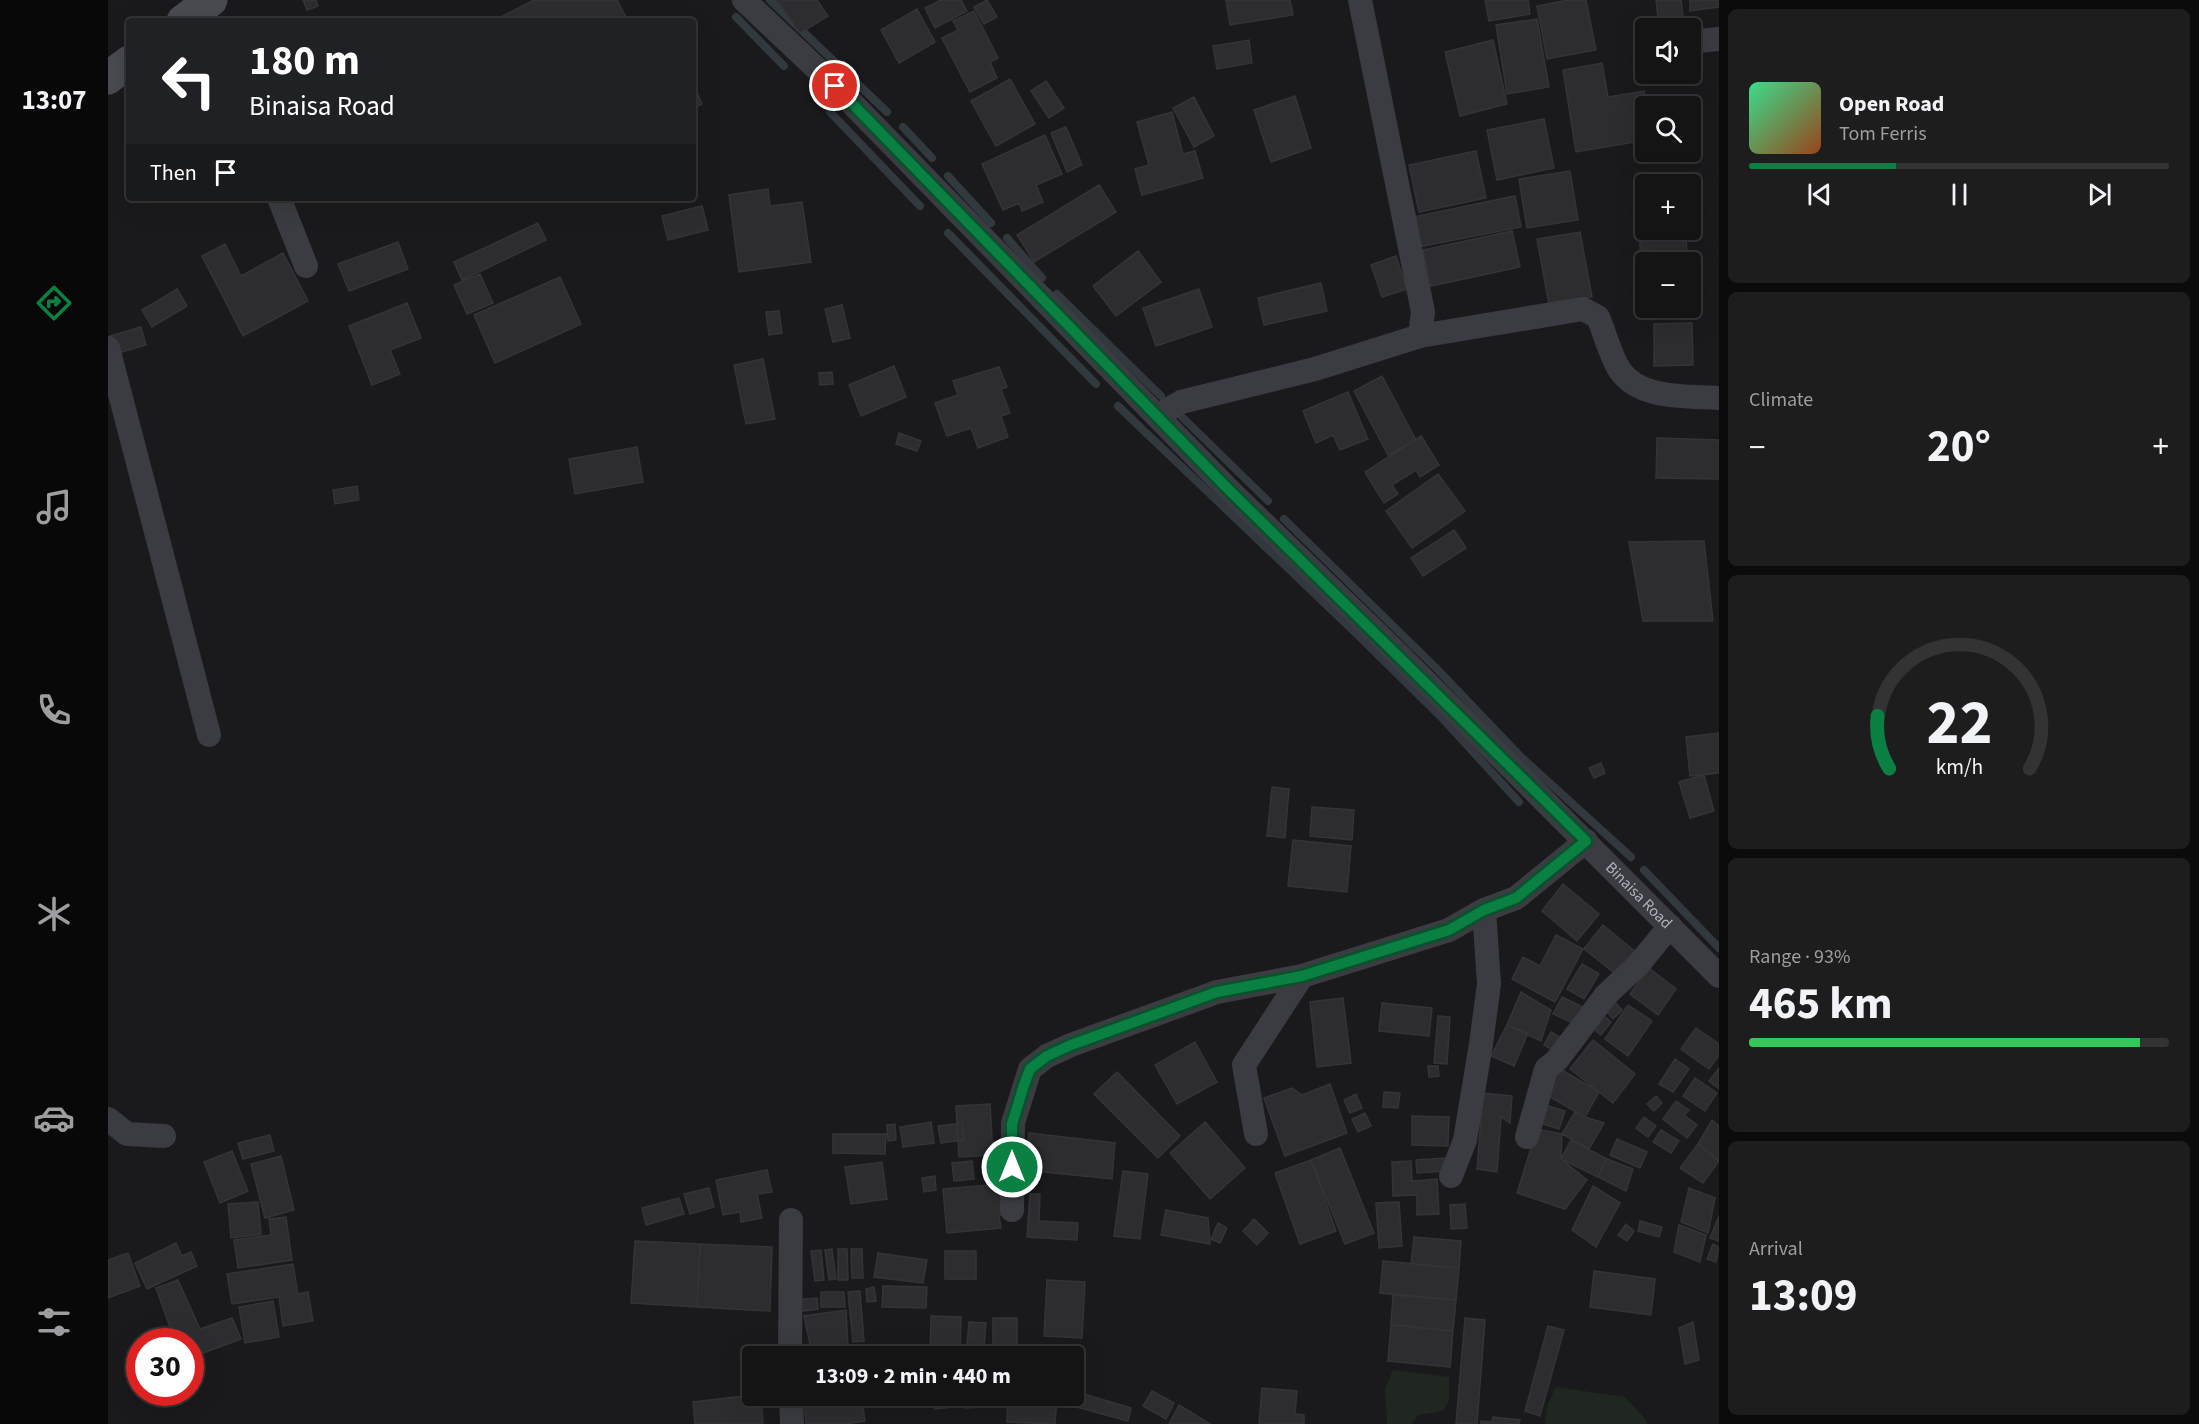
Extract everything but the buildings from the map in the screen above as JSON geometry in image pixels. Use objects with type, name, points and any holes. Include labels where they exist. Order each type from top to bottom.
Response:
[{"type":"main road","points":[[108,78],[126,64]]},
{"type":"street","name":"Binaisa Road","points":[[744,0],[835,86],[1156,416],[1586,841],[1719,976]]},
{"type":"street","points":[[1360,0],[1422,304],[1420,336]]},
{"type":"street","points":[[1701,41],[1719,39]]},
{"type":"street","points":[[280,201],[306,266]]},
{"type":"street","points":[[1156,416],[1181,402],[1315,369],[1420,336],[1583,309],[1598,317],[1620,370],[1638,387],[1664,394],[1719,398]]},
{"type":"street","points":[[108,348],[209,735]]},
{"type":"street","points":[[1012,1210],[1012,1124],[1030,1069],[1047,1056],[1071,1045],[1217,992],[1302,976],[1449,930],[1484,910],[1516,898],[1586,841]]},
{"type":"street","points":[[1451,1176],[1465,1140],[1489,984],[1484,910]]},
{"type":"street","points":[[1527,1137],[1546,1069],[1557,1060],[1606,995],[1638,965],[1670,926]]},
{"type":"street","points":[[1256,1134],[1244,1065],[1302,976]]},
{"type":"street","points":[[108,1119],[127,1134],[164,1136]]},
{"type":"street","points":[[790,1346],[791,1220]]},
{"type":"street","points":[[791,1406],[792,1424]]},
{"type":"shaded area","points":[[1393,1370],[1449,1377],[1449,1400],[1443,1411],[1418,1415],[1412,1424],[1387,1424],[1385,1389]]},
{"type":"shaded area","points":[[1556,1387],[1625,1397],[1647,1424],[1545,1424],[1548,1403]]},
{"type":"waterway","points":[[770,0],[887,112]]},
{"type":"waterway","points":[[736,17],[784,66]]},
{"type":"waterway","points":[[830,112],[920,206]]},
{"type":"waterway","points":[[903,127],[932,158]]},
{"type":"waterway","points":[[948,176],[991,223]]},
{"type":"waterway","points":[[948,233],[1096,384]]},
{"type":"waterway","points":[[1007,238],[1042,278]]},
{"type":"waterway","points":[[1057,294],[1161,396]]},
{"type":"waterway","points":[[1118,406],[1359,636],[1443,719],[1519,802]]},
{"type":"waterway","points":[[1181,416],[1268,501]]},
{"type":"waterway","points":[[1284,519],[1436,668],[1521,757],[1631,857]]},
{"type":"waterway","points":[[1644,870],[1719,948]]},
{"type":"route","points":[[835,86],[1226,487],[1586,841],[1516,898],[1484,910],[1449,930],[1302,976],[1217,992],[1071,1045],[1047,1056],[1030,1069],[1024,1085],[1012,1124],[1012,1167]]}]
